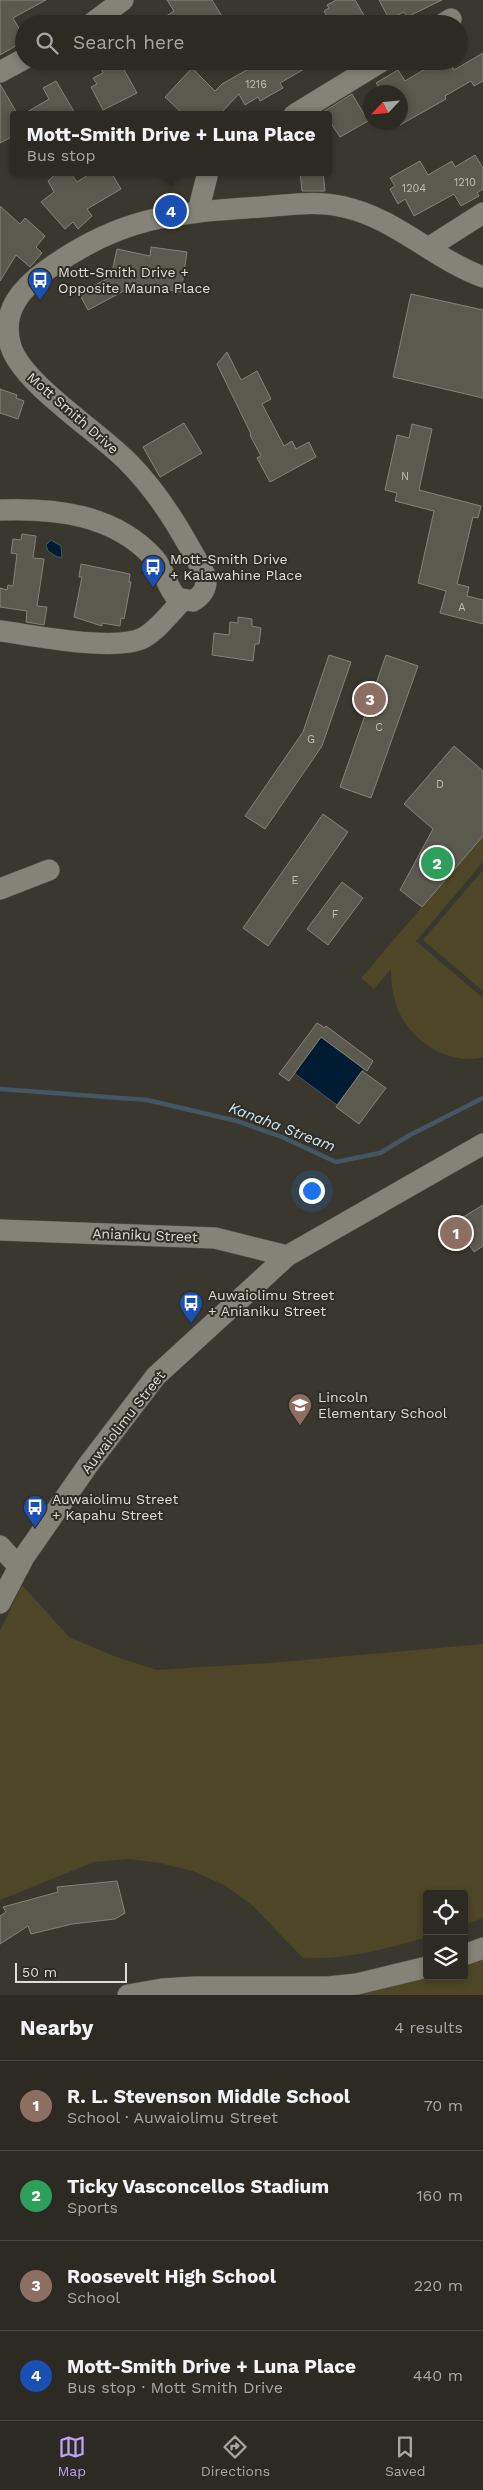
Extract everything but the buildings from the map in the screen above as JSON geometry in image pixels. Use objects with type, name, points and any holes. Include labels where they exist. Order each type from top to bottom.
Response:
[{"type":"street","points":[[103,15],[123,0]]},
{"type":"street","points":[[0,72],[15,64]]},
{"type":"street","points":[[301,111],[367,70]]},
{"type":"street","points":[[198,212],[207,176]]},
{"type":"street","name":"Mott Smith Drive","points":[[182,600],[193,601],[203,594],[206,577],[161,500],[128,461],[24,370],[10,344],[4,320],[15,298],[27,284],[80,248],[138,222],[198,212],[310,203],[342,206],[372,216],[483,277]]},
{"type":"street","points":[[428,248],[483,213]]},
{"type":"street","points":[[0,510],[36,509],[68,513],[100,522],[116,530],[156,560],[173,594],[182,600],[150,633],[125,643],[44,637],[0,630]]},
{"type":"street","points":[[0,889],[49,870]]},
{"type":"street","name":"Auwaiolimu Street","points":[[0,1603],[19,1567],[88,1464],[156,1376],[287,1256],[483,1144]]},
{"type":"street","name":"Anianiku Street","points":[[1,1233],[215,1238],[287,1256]]},
{"type":"street","points":[[0,1546],[19,1567]]},
{"type":"street","points":[[468,1953],[483,1948]]},
{"type":"street","points":[[128,1995],[162,1988],[328,1987],[357,1984],[423,1967]]},
{"type":"shaded area","points":[[483,836],[483,862],[416,941],[483,998],[483,1057],[471,1059],[458,1058],[435,1050],[424,1043],[406,1025],[394,998],[391,969],[374,989],[361,978]]},
{"type":"shaded area","points":[[483,870],[483,991],[423,940]]},
{"type":"shaded area","points":[[22,1585],[69,1637],[116,1657],[157,1670],[270,1663],[483,1644],[483,1918],[468,1924],[468,1890],[423,1890],[423,1938],[350,1955],[303,1958],[253,1906],[226,1886],[193,1871],[160,1863],[129,1859],[94,1862],[0,1900],[0,1631]]},
{"type":"shaded area","points":[[483,1951],[483,1995],[272,1995],[423,1976],[423,1980],[468,1980],[468,1956]]},
{"type":"water","points":[[51,540],[61,546],[62,557],[57,557],[48,551],[46,545]]},
{"type":"water","points":[[321,1037],[364,1069],[337,1105],[294,1073]]},
{"type":"waterway","name":"Kanaha Stream","points":[[0,1089],[147,1100],[237,1121],[282,1137],[336,1162],[380,1153],[410,1135],[483,1098]]},
{"type":"place","name":"Mott-Smith Drive + Luna Place","points":[[171,211]]},
{"type":"place","name":"Mott-Smith Drive + Opposite Mauna Place","points":[[40,301]]},
{"type":"place","name":"Mott-Smith Drive + Kalawahine Place","points":[[153,588]]},
{"type":"place","name":"Roosevelt High School","points":[[370,699]]},
{"type":"place","name":"Ticky Vasconcellos Stadium","points":[[437,863]]},
{"type":"place","name":"R. L. Stevenson Middle School","points":[[456,1233]]},
{"type":"place","name":"Auwaiolimu Street + Anianiku Street","points":[[191,1324]]},
{"type":"place","name":"Lincoln Elementary School","points":[[300,1426]]},
{"type":"place","name":"Auwaiolimu Street + Kapahu Street","points":[[35,1528]]}]
